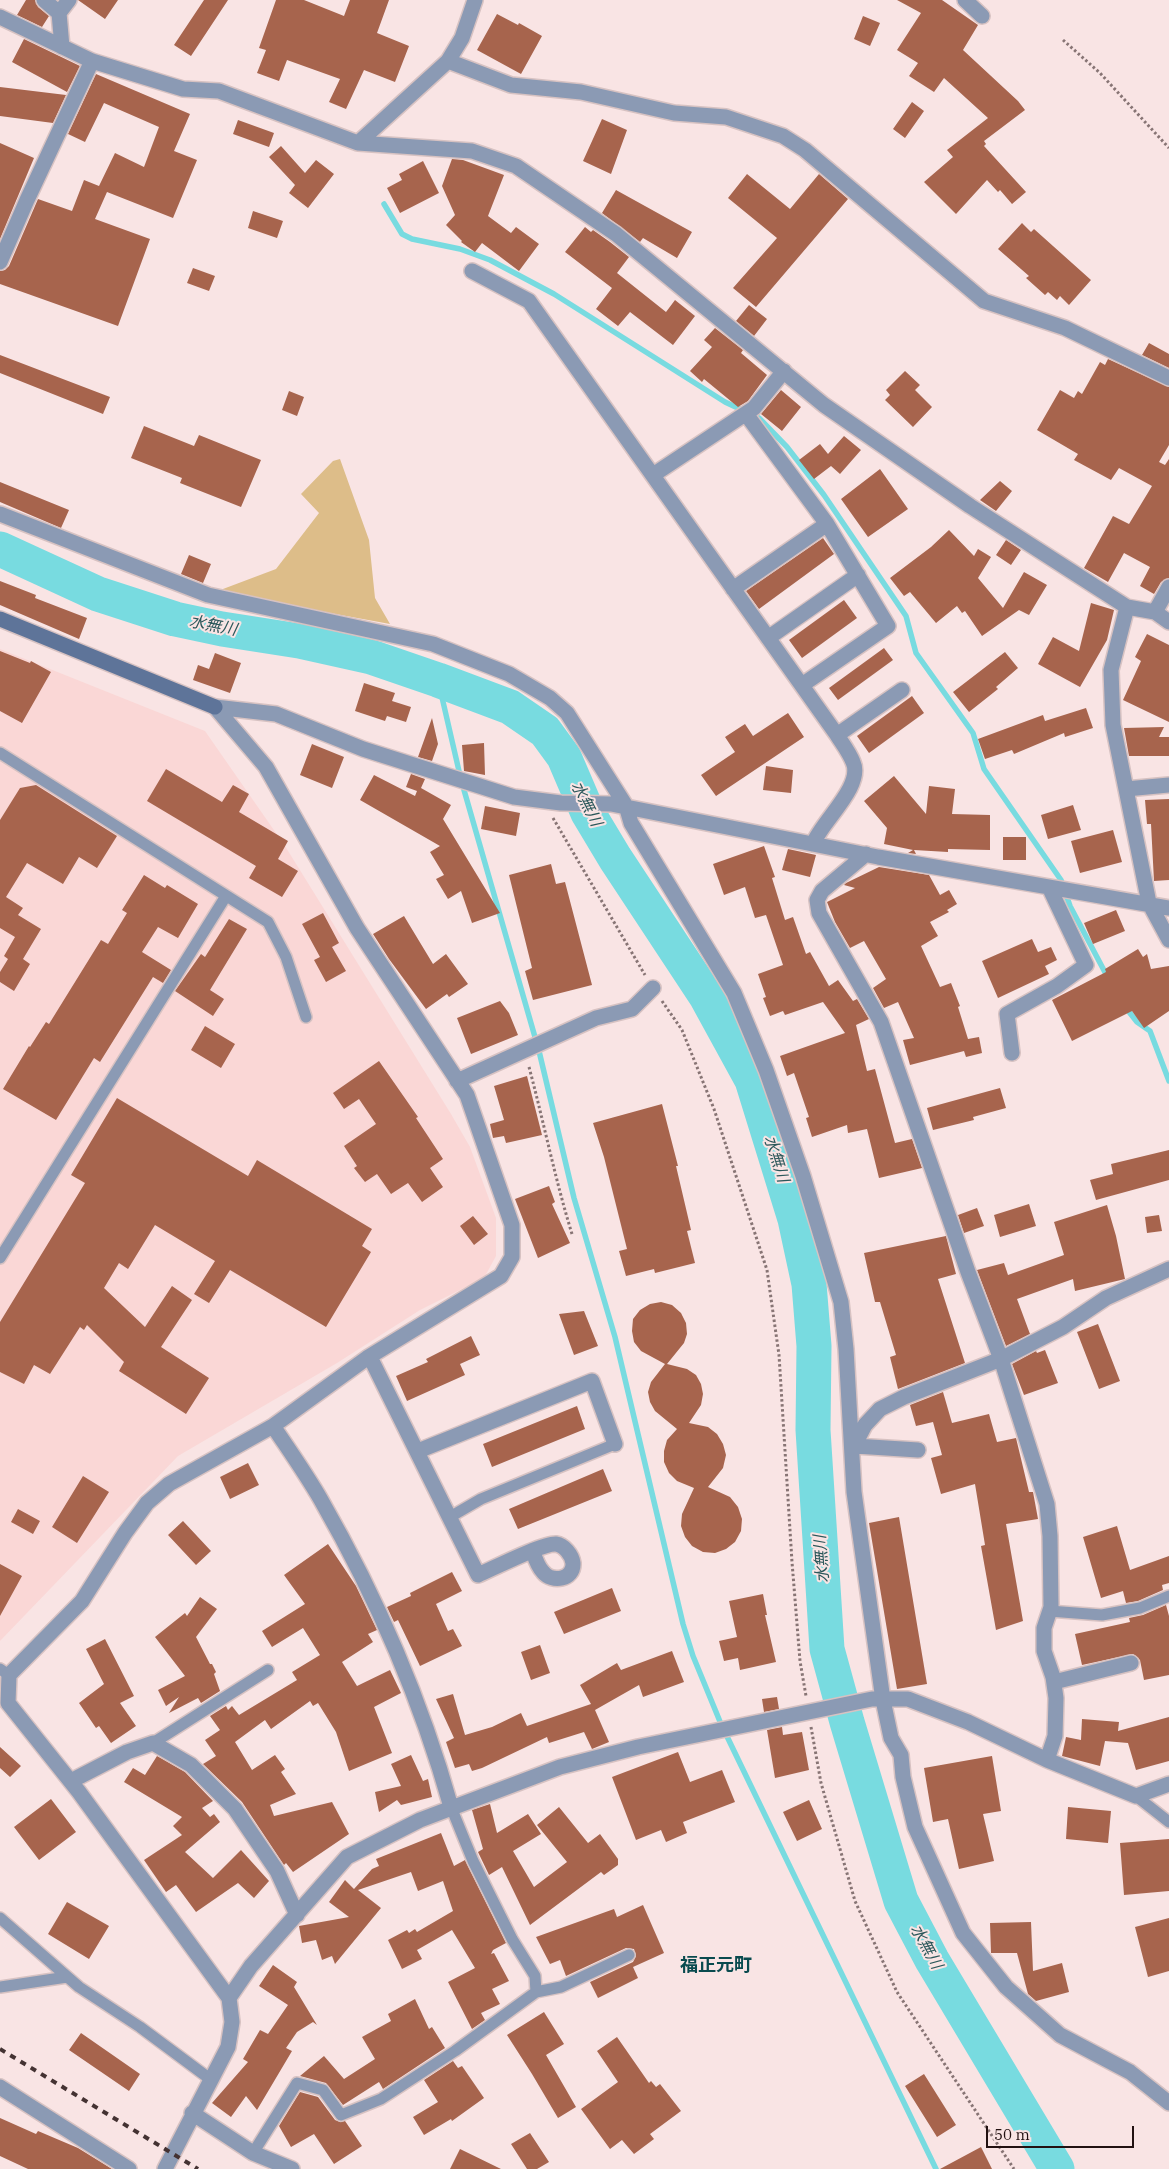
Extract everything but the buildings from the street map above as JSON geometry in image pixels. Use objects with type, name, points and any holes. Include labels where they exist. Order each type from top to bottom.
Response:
[{"type":"street","points":[[44,0],[59,13]]},
{"type":"street","points":[[62,47],[59,13],[69,0]]},
{"type":"street","points":[[358,143],[448,61],[462,38],[475,0]]},
{"type":"street","points":[[965,0],[982,16]]},
{"type":"street","points":[[0,17],[92,61],[183,89],[219,91],[358,143],[472,151],[516,166],[616,234],[824,405],[970,506],[1127,607],[1155,612],[1169,622]]},
{"type":"street","points":[[0,262],[92,61]]},
{"type":"street","points":[[448,61],[511,85],[582,92],[674,113],[726,117],[783,136],[805,150],[984,301],[1065,328],[1169,378]]},
{"type":"street","points":[[472,271],[529,301],[837,735],[854,764],[853,787],[818,832],[813,844]]},
{"type":"street","points":[[653,476],[754,408],[784,372]]},
{"type":"street","points":[[746,414],[827,524],[888,626],[802,685]]},
{"type":"street","points":[[0,514],[208,596],[433,644],[509,674],[550,698],[567,713],[618,805],[631,823],[734,993],[766,1070],[794,1150],[841,1302],[853,1449],[854,1492],[878,1700],[891,1738],[901,1755],[903,1777],[915,1826],[962,1933],[1006,1987],[1060,2035],[1130,2072],[1169,2103]]},
{"type":"street","points":[[734,589],[827,524]]},
{"type":"street","points":[[768,638],[858,575]]},
{"type":"street","points":[[1155,612],[1169,587]]},
{"type":"street","points":[[1127,607],[1111,670],[1113,725],[1149,903],[1169,940]]},
{"type":"street","points":[[0,619],[214,707],[276,714],[415,767],[514,797],[561,803],[618,805],[866,854],[1169,908]]},
{"type":"street","points":[[837,735],[902,690]]},
{"type":"street","points":[[165,2169],[192,2113],[228,2047],[232,2022],[229,1998],[71,1781],[8,1703],[5,1672],[82,1601],[125,1533],[147,1503],[169,1484],[273,1426],[370,1357],[430,1318],[486,1287],[501,1276],[512,1257],[512,1224],[467,1095],[357,928],[266,767],[214,707]]},
{"type":"street","points":[[1126,789],[1169,785]]},
{"type":"street","points":[[866,854],[822,891],[817,900],[819,913],[881,1022],[968,1272],[1001,1358],[1047,1504],[1050,1536],[1049,1611],[1044,1628],[1044,1651],[1054,1682],[1056,1698],[1055,1736],[1047,1760]]},
{"type":"street","points":[[1012,1053],[1007,1014],[1057,986],[1086,965],[1049,887]]},
{"type":"street","points":[[457,1081],[596,1018],[632,1009],[653,988]]},
{"type":"street","points":[[853,1449],[865,1425],[880,1409],[904,1397],[1001,1358],[1063,1327],[1106,1298],[1169,1269]]},
{"type":"street","points":[[370,1357],[478,1575],[533,1552]]},
{"type":"street","points":[[418,1451],[592,1381],[615,1444]]},
{"type":"street","points":[[273,1426],[320,1499],[362,1577],[421,1710],[451,1807]]},
{"type":"street","points":[[853,1449],[918,1450]]},
{"type":"street","points":[[1054,1682],[1131,1663]]},
{"type":"street","points":[[229,1998],[251,1966],[348,1858],[420,1820],[451,1807],[560,1767],[638,1747],[812,1711],[878,1700],[908,1699],[968,1722],[1047,1760],[1136,1796],[1169,1784]]},
{"type":"street","points":[[71,1781],[128,1752],[153,1743],[191,1765],[235,1809],[277,1871],[297,1915]]},
{"type":"street","points":[[0,2088],[128,2169]]},
{"type":"street","points":[[192,2113],[253,2153],[292,2169]]},
{"type":"lane","points":[[0,753],[268,922],[286,957],[306,1018]]},
{"type":"lane","points":[[0,1258],[226,896]]},
{"type":"lane","points":[[450,1517],[482,1499],[615,1444]]},
{"type":"lane","points":[[1049,1611],[1102,1614],[1140,1608],[1169,1596]]},
{"type":"lane","points":[[153,1743],[268,1670]]},
{"type":"lane","points":[[1136,1796],[1169,1822]]},
{"type":"lane","points":[[451,1807],[473,1861],[503,1922],[535,1976],[536,1992]]},
{"type":"lane","points":[[0,1918],[79,1987],[140,2027],[210,2079]]},
{"type":"lane","points":[[253,2153],[297,2083],[323,2090],[341,2115],[381,2100],[456,2051],[536,1992],[561,1987],[629,1955]]},
{"type":"lane","points":[[0,1987],[67,1976]]},
{"type":"path","points":[[1063,40],[1100,73],[1169,148]]},
{"type":"path","points":[[542,801],[653,988],[682,1030],[714,1109],[767,1270],[778,1355],[800,1660],[812,1711],[821,1784],[840,1856],[855,1901],[897,1992],[1014,2169]]},
{"type":"path","points":[[533,1046],[541,1111],[558,1186],[572,1234]]},
{"type":"shaded area","points":[[340,459],[369,540],[375,598],[390,624],[215,592],[276,569],[319,513],[301,494],[333,461]]},
{"type":"shaded area","points":[[0,649],[205,731],[285,846],[470,1147],[496,1218],[496,1256],[484,1278],[420,1310],[337,1363],[178,1456],[0,1641]]},
{"type":"waterway","points":[[384,204],[402,234],[412,239],[460,249],[490,260],[554,294],[725,402],[759,418],[787,447],[824,495],[906,616],[916,653],[973,733],[984,769],[1061,880],[1070,906],[1108,978]]},
{"type":"waterway","name":"水無川","points":[[0,549],[98,594],[175,619],[222,629],[299,641],[371,657],[438,680],[510,707],[545,731],[564,757],[588,813],[615,858],[706,996],[752,1080],[795,1219],[809,1284],[814,1346],[813,1430],[827,1649],[847,1722],[901,1901],[932,1960],[1057,2169]]},
{"type":"waterway","points":[[438,680],[459,771]]},
{"type":"waterway","points":[[464,790],[539,1051],[574,1198],[615,1337],[683,1624],[693,1656],[721,1724],[936,2169]]},
{"type":"waterway","points":[[1126,1008],[1137,1022],[1150,1031],[1169,1081]]},
{"type":"railway","points":[[0,2049],[198,2169]]},
{"type":"district","name":"福正元町","points":[[716,1966]]}]
